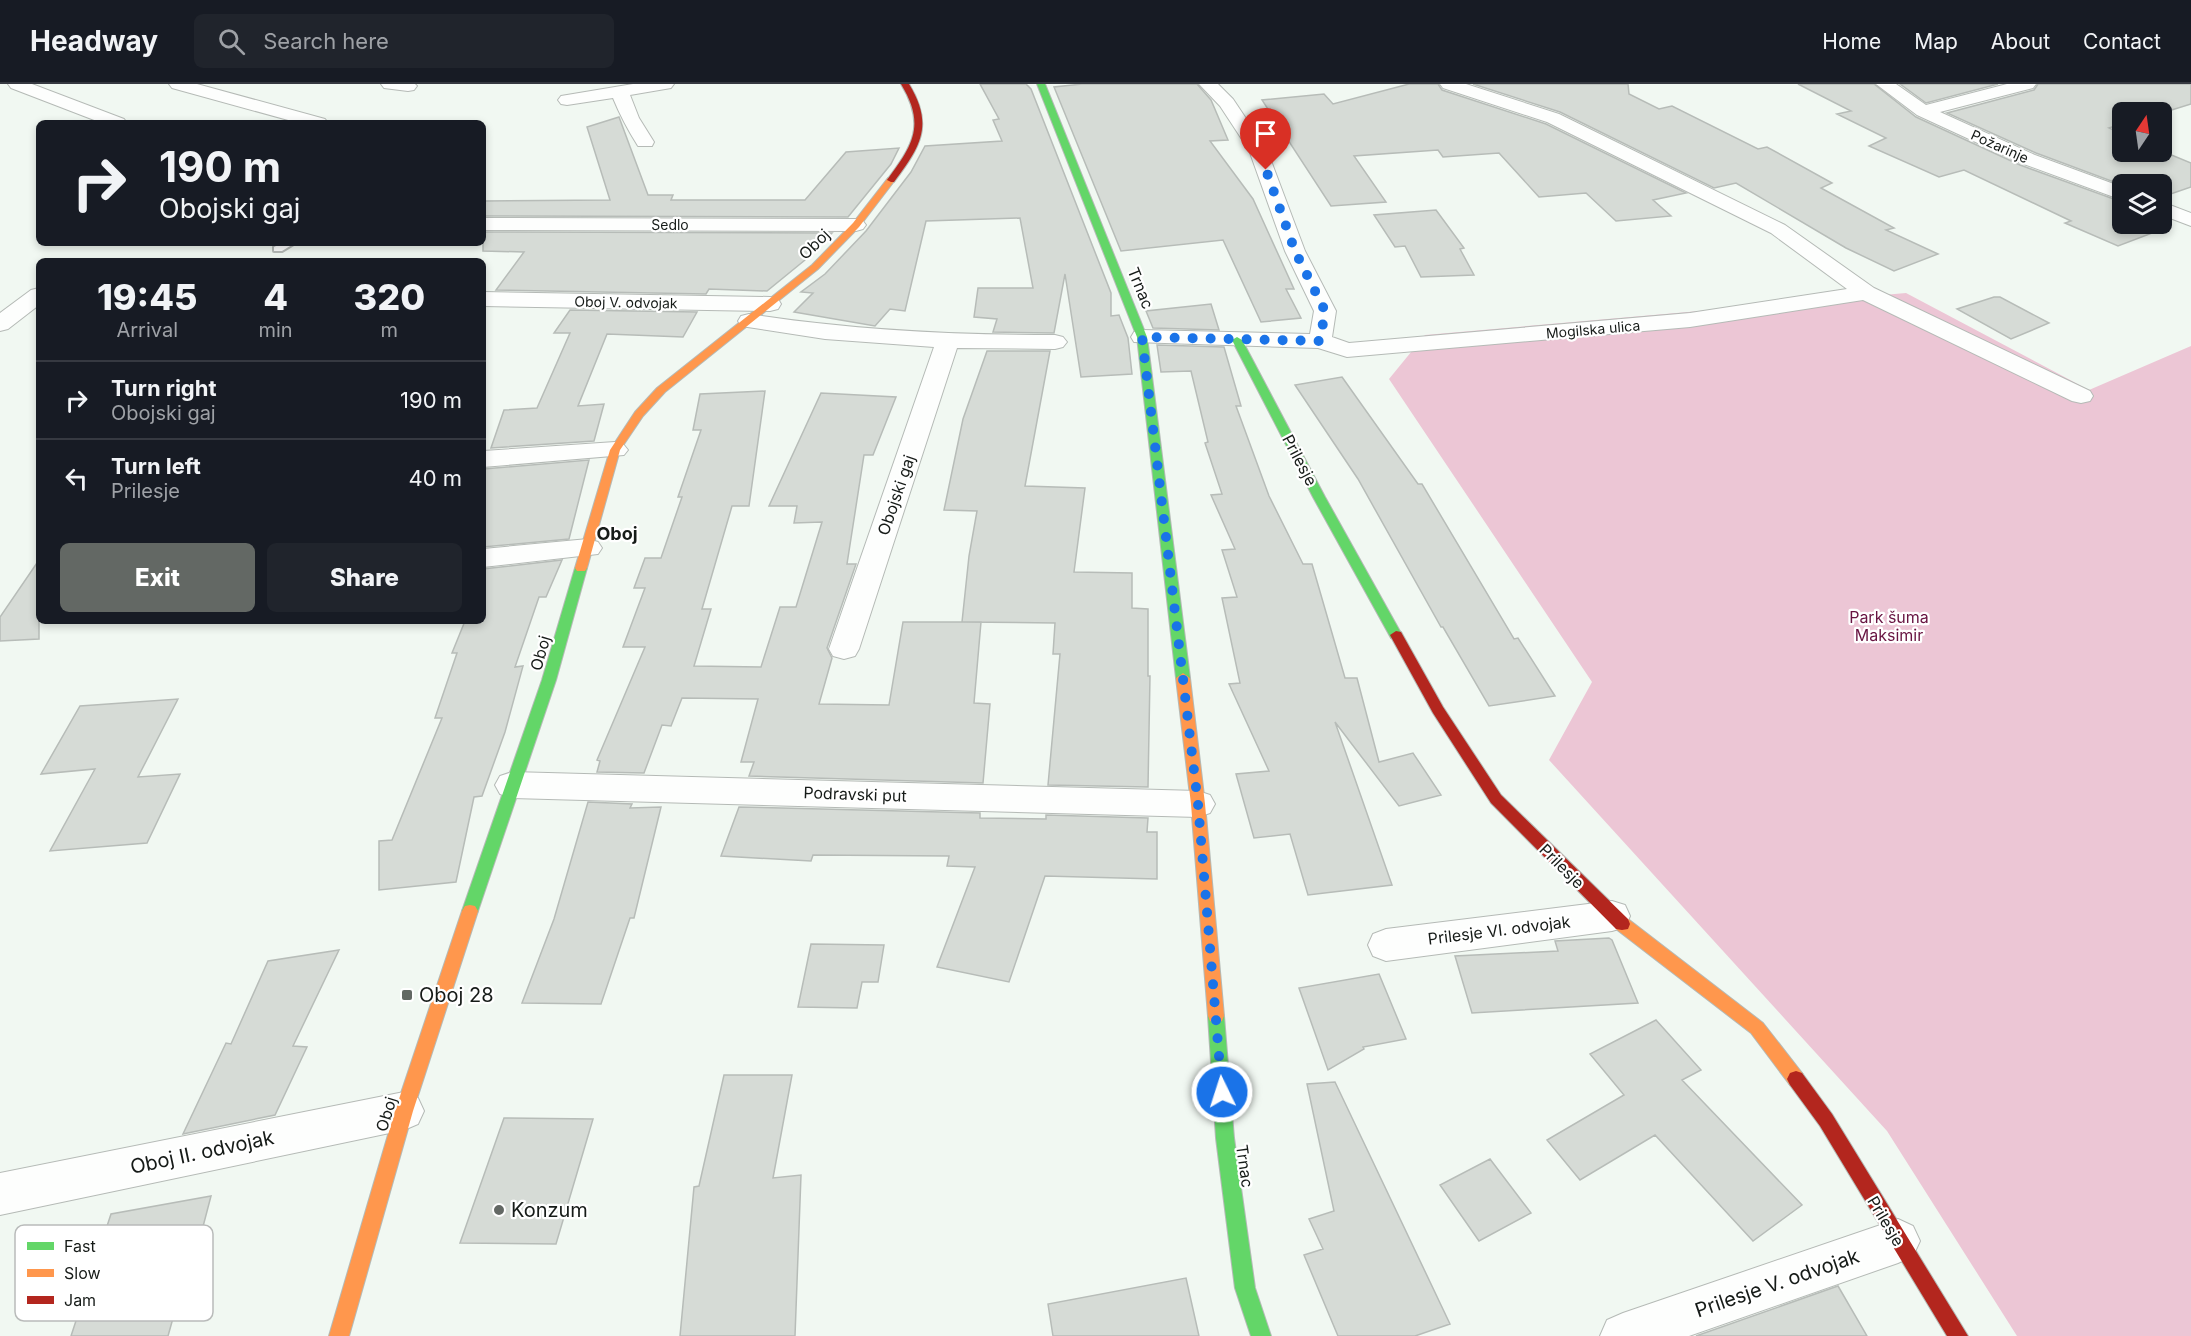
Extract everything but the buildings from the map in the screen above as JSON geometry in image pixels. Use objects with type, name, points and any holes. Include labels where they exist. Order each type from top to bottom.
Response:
[{"type":"street","points":[[17,84],[110,120]]},
{"type":"street","points":[[178,84],[308,120]]},
{"type":"street","points":[[390,84],[408,86]]},
{"type":"street","points":[[567,100],[665,84]]},
{"type":"street","name":"Oboj","points":[[339,1336],[404,1111],[549,680],[615,450],[639,414],[661,390],[815,267],[856,225],[902,167],[915,142],[920,122],[917,104],[905,84]]},
{"type":"street","name":"Trnac","points":[[1041,84],[1142,337],[1198,804],[1225,1138],[1245,1288],[1261,1336]]},
{"type":"street","points":[[1142,337],[1320,341],[1325,311],[1295,251],[1258,150],[1227,103],[1208,84]]},
{"type":"street","points":[[1449,84],[1553,118],[1778,229],[1866,293],[2081,396]]},
{"type":"street","name":"Požarinje","points":[[1885,84],[1923,111],[2028,159],[2112,190]]},
{"type":"street","points":[[1923,111],[2028,84]]},
{"type":"street","points":[[620,92],[630,118],[645,142]]},
{"type":"street","points":[[2172,204],[2191,200]]},
{"type":"street","points":[[2172,211],[2191,220]]},
{"type":"street","name":"Sedlo","points":[[486,224],[856,225]]},
{"type":"street","name":"Mogilska ulica","points":[[1320,341],[1347,350],[1472,340],[1690,320],[1866,293]]},
{"type":"street","points":[[0,324],[36,297]]},
{"type":"street","name":"Oboj V. odvojak","points":[[486,299],[770,304]]},
{"type":"street","points":[[749,321],[813,333],[947,342],[1055,342]]},
{"type":"street","name":"Prilesje","points":[[1237,340],[1319,496],[1438,710],[1496,799],[1612,916],[1757,1028],[1826,1120],[1958,1336]]},
{"type":"street","name":"Obojski gaj","points":[[844,649],[947,342]]},
{"type":"street","points":[[486,459],[615,450]]},
{"type":"street","points":[[486,558],[588,548]]},
{"type":"street","name":"Podravski put","points":[[512,785],[1198,804]]},
{"type":"street","name":"Prilesje VI. odvojak","points":[[1386,945],[1612,916]]},
{"type":"street","name":"Oboj II. odvojak","points":[[0,1194],[404,1111]]},
{"type":"street","name":"Prilesje V. odvojak","points":[[1623,1336],[1898,1241]]},
{"type":"lane","points":[[278,249],[284,246]]},
{"type":"green space","name":"Park šuma Maksimir","points":[[1906,293],[2089,390],[2191,346],[2191,1336],[2017,1336],[1887,1131],[1549,760],[1592,682],[1389,379],[1425,335]]},
{"type":"traffic: fast","points":[[1041,84],[1142,337],[1183,678]]},
{"type":"traffic: fast","points":[[1237,340],[1319,497],[1396,635]]},
{"type":"traffic: fast","points":[[470,911],[549,680],[581,568]]},
{"type":"traffic: fast","points":[[1216,1016],[1225,1138],[1245,1288],[1261,1336]]},
{"type":"traffic: slow","points":[[581,568],[615,450],[639,414],[661,390],[815,267],[856,225],[891,180]]},
{"type":"traffic: slow","points":[[1183,678],[1198,804],[1216,1016]]},
{"type":"traffic: slow","points":[[339,1336],[404,1111],[470,911]]},
{"type":"traffic: slow","points":[[1622,924],[1757,1028],[1796,1079]]},
{"type":"traffic: jam","points":[[891,180],[909,155],[919,125],[917,105],[905,84]]},
{"type":"traffic: jam","points":[[1396,635],[1438,710],[1496,799],[1622,924]]},
{"type":"traffic: jam","points":[[1796,1079],[1826,1120],[1958,1336]]},
{"type":"place","name":"Oboj 28","points":[[407,995]]},
{"type":"place","name":"Konzum","points":[[499,1210]]},
{"type":"district","name":"Oboj","points":[[617,533]]},
{"type":"route","points":[[1222,1092],[1198,804],[1142,337],[1320,341],[1325,311],[1295,251],[1266,170]]}]
